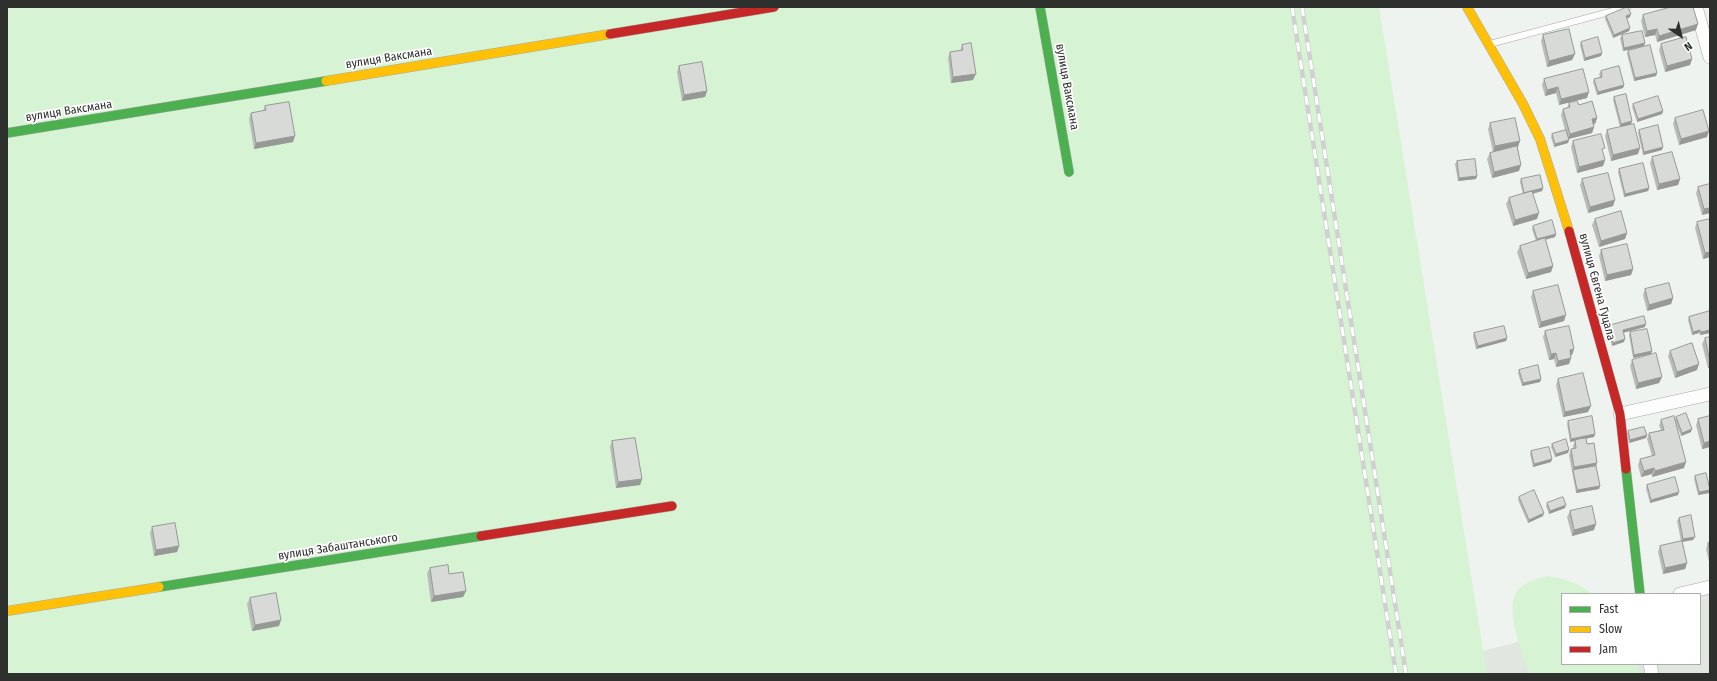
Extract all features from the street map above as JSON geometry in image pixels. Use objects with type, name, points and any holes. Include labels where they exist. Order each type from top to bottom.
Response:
[{"type":"street","name":"вулиця Ваксмана","points":[[7,133],[774,7]]},
{"type":"street","name":"вулиця Ваксмана","points":[[1040,7],[1069,172]]},
{"type":"street","name":"вулиця Євгена Гуцала","points":[[1467,7],[1523,104],[1547,156],[1620,414],[1640,593]]},
{"type":"street","points":[[1696,7],[1710,57]]},
{"type":"street","points":[[1620,414],[1710,394]]},
{"type":"street","name":"вулиця Забаштанського","points":[[7,611],[672,506]]},
{"type":"street","points":[[1684,593],[1710,586]]},
{"type":"lane","points":[[1488,44],[1628,7]]},
{"type":"shaded area","points":[[1710,592],[1710,674],[1487,674],[1482,651],[1561,631],[1561,665],[1701,665],[1701,594]]},
{"type":"green space","points":[[7,7],[1379,7],[1487,674],[7,674]]},
{"type":"green space","points":[[1547,576],[1560,578],[1582,587],[1591,593],[1561,593],[1561,665],[1636,665],[1640,674],[1529,674],[1515,630],[1513,606],[1514,596],[1519,589],[1532,581]]},
{"type":"building","points":[[1628,7],[1631,14],[1626,16],[1630,28],[1614,35],[1606,16]]},
{"type":"building","points":[[1671,7],[1693,7],[1698,24],[1659,36],[1657,29],[1647,31],[1643,15]]},
{"type":"building","points":[[1569,29],[1575,54],[1549,61],[1543,35]]},
{"type":"building","points":[[1642,31],[1645,43],[1624,48],[1622,35]]},
{"type":"building","points":[[1598,37],[1602,53],[1585,58],[1581,42]]},
{"type":"building","points":[[1686,37],[1692,59],[1667,66],[1661,44]]},
{"type":"building","points":[[971,43],[976,74],[953,77],[950,52],[963,50],[962,45]]},
{"type":"building","points":[[1650,45],[1657,73],[1635,78],[1628,51]]},
{"type":"building","points":[[702,62],[707,91],[684,95],[679,66]]},
{"type":"building","points":[[1619,66],[1624,85],[1598,92],[1594,79],[1602,77],[1601,71]]},
{"type":"building","points":[[1583,69],[1589,92],[1561,99],[1558,87],[1547,90],[1544,79]]},
{"type":"building","points":[[1626,94],[1632,121],[1621,124],[1614,97]]},
{"type":"building","points":[[1658,96],[1663,111],[1638,119],[1633,104]]},
{"type":"building","points":[[1577,101],[1579,105],[1592,101],[1597,118],[1592,119],[1594,127],[1570,134],[1563,109],[1570,107],[1569,103]]},
{"type":"building","points":[[289,102],[295,136],[256,143],[251,113],[266,110],[265,106]]},
{"type":"building","points":[[1703,110],[1709,131],[1681,139],[1675,118]]},
{"type":"building","points":[[1515,118],[1520,141],[1495,146],[1490,123]]},
{"type":"building","points":[[1634,124],[1640,148],[1613,155],[1607,130]]},
{"type":"building","points":[[1658,125],[1663,147],[1644,152],[1639,130]]},
{"type":"building","points":[[1566,130],[1569,140],[1555,144],[1552,134]]},
{"type":"building","points":[[1601,134],[1605,148],[1602,149],[1605,160],[1579,167],[1573,141]]},
{"type":"building","points":[[1517,146],[1521,165],[1494,172],[1490,153]]},
{"type":"building","points":[[1672,152],[1680,179],[1659,184],[1652,157]]},
{"type":"building","points":[[1475,159],[1477,176],[1459,178],[1457,161]]},
{"type":"building","points":[[1643,163],[1649,188],[1625,194],[1619,169]]},
{"type":"building","points":[[1608,173],[1615,200],[1590,207],[1582,179]]},
{"type":"building","points":[[1540,175],[1543,188],[1524,193],[1521,179]]},
{"type":"building","points":[[1710,184],[1710,208],[1704,209],[1698,187]]},
{"type":"building","points":[[1532,191],[1539,213],[1515,220],[1509,198]]},
{"type":"building","points":[[1621,211],[1627,233],[1601,241],[1595,219]]},
{"type":"building","points":[[1710,219],[1710,252],[1705,253],[1697,222]]},
{"type":"building","points":[[1552,220],[1556,234],[1537,239],[1533,226]]},
{"type":"building","points":[[1545,238],[1553,266],[1528,273],[1520,246]]},
{"type":"building","points":[[1627,244],[1633,269],[1607,275],[1601,250]]},
{"type":"building","points":[[1669,283],[1673,298],[1649,305],[1645,289]]},
{"type":"building","points":[[1558,285],[1566,315],[1541,322],[1533,291]]},
{"type":"building","points":[[1710,311],[1710,330],[1693,332],[1689,317]]},
{"type":"building","points":[[1644,316],[1646,324],[1623,330],[1625,339],[1613,343],[1608,326]]},
{"type":"building","points":[[1504,326],[1507,338],[1478,346],[1474,333]]},
{"type":"building","points":[[1569,326],[1574,349],[1570,350],[1571,358],[1558,361],[1556,353],[1551,354],[1545,331]]},
{"type":"building","points":[[1647,329],[1652,351],[1634,355],[1630,332]]},
{"type":"building","points":[[1710,337],[1710,362],[1705,338]]},
{"type":"building","points":[[1692,343],[1699,364],[1677,372],[1670,351]]},
{"type":"building","points":[[1656,353],[1662,377],[1638,383],[1632,360]]},
{"type":"building","points":[[1538,365],[1541,379],[1523,383],[1519,370]]},
{"type":"building","points":[[1583,373],[1591,406],[1565,412],[1558,379]]},
{"type":"building","points":[[1686,413],[1692,429],[1682,433],[1676,417]]},
{"type":"building","points":[[1592,416],[1595,434],[1571,439],[1568,421]]},
{"type":"building","points":[[1674,416],[1686,462],[1655,471],[1654,468],[1644,471],[1640,459],[1655,455],[1649,433],[1664,430],[1661,420]]},
{"type":"building","points":[[1710,416],[1710,441],[1704,443],[1698,419]]},
{"type":"building","points":[[1644,427],[1647,435],[1630,440],[1628,431]]},
{"type":"building","points":[[635,438],[642,479],[618,482],[612,441]]},
{"type":"building","points":[[1586,438],[1587,444],[1594,443],[1597,463],[1574,467],[1571,449],[1576,448],[1575,440]]},
{"type":"building","points":[[1566,439],[1569,450],[1556,454],[1552,444]]},
{"type":"building","points":[[1549,447],[1552,459],[1534,464],[1531,451]]},
{"type":"building","points":[[1596,466],[1600,486],[1577,490],[1573,470]]},
{"type":"building","points":[[1706,473],[1710,490],[1699,492],[1695,476]]},
{"type":"building","points":[[1675,477],[1679,492],[1651,500],[1647,485]]},
{"type":"building","points":[[1534,490],[1544,513],[1529,520],[1519,497]]},
{"type":"building","points":[[1563,497],[1566,505],[1550,511],[1547,503]]},
{"type":"building","points":[[1592,506],[1596,524],[1574,530],[1570,511]]},
{"type":"building","points":[[1691,515],[1695,537],[1683,539],[1679,518]]},
{"type":"building","points":[[175,523],[179,546],[156,550],[152,527]]},
{"type":"building","points":[[1682,541],[1687,563],[1665,568],[1660,546]]},
{"type":"building","points":[[448,565],[449,574],[463,572],[466,591],[434,596],[430,568]]},
{"type":"building","points":[[276,593],[281,620],[255,625],[250,598]]},
{"type":"railway","points":[[1292,7],[1396,674]]},
{"type":"railway","points":[[1302,7],[1406,674]]},
{"type":"traffic: fast","points":[[1040,7],[1069,172]]},
{"type":"traffic: fast","points":[[7,133],[326,81]]},
{"type":"traffic: fast","points":[[1626,469],[1640,593]]},
{"type":"traffic: fast","points":[[159,587],[481,536]]},
{"type":"traffic: slow","points":[[1467,7],[1523,104],[1540,139],[1569,231]]},
{"type":"traffic: slow","points":[[326,81],[610,34]]},
{"type":"traffic: slow","points":[[7,611],[159,587]]},
{"type":"traffic: jam","points":[[610,34],[774,7]]},
{"type":"traffic: jam","points":[[1569,231],[1620,414],[1626,469]]},
{"type":"traffic: jam","points":[[481,536],[672,506]]}]
